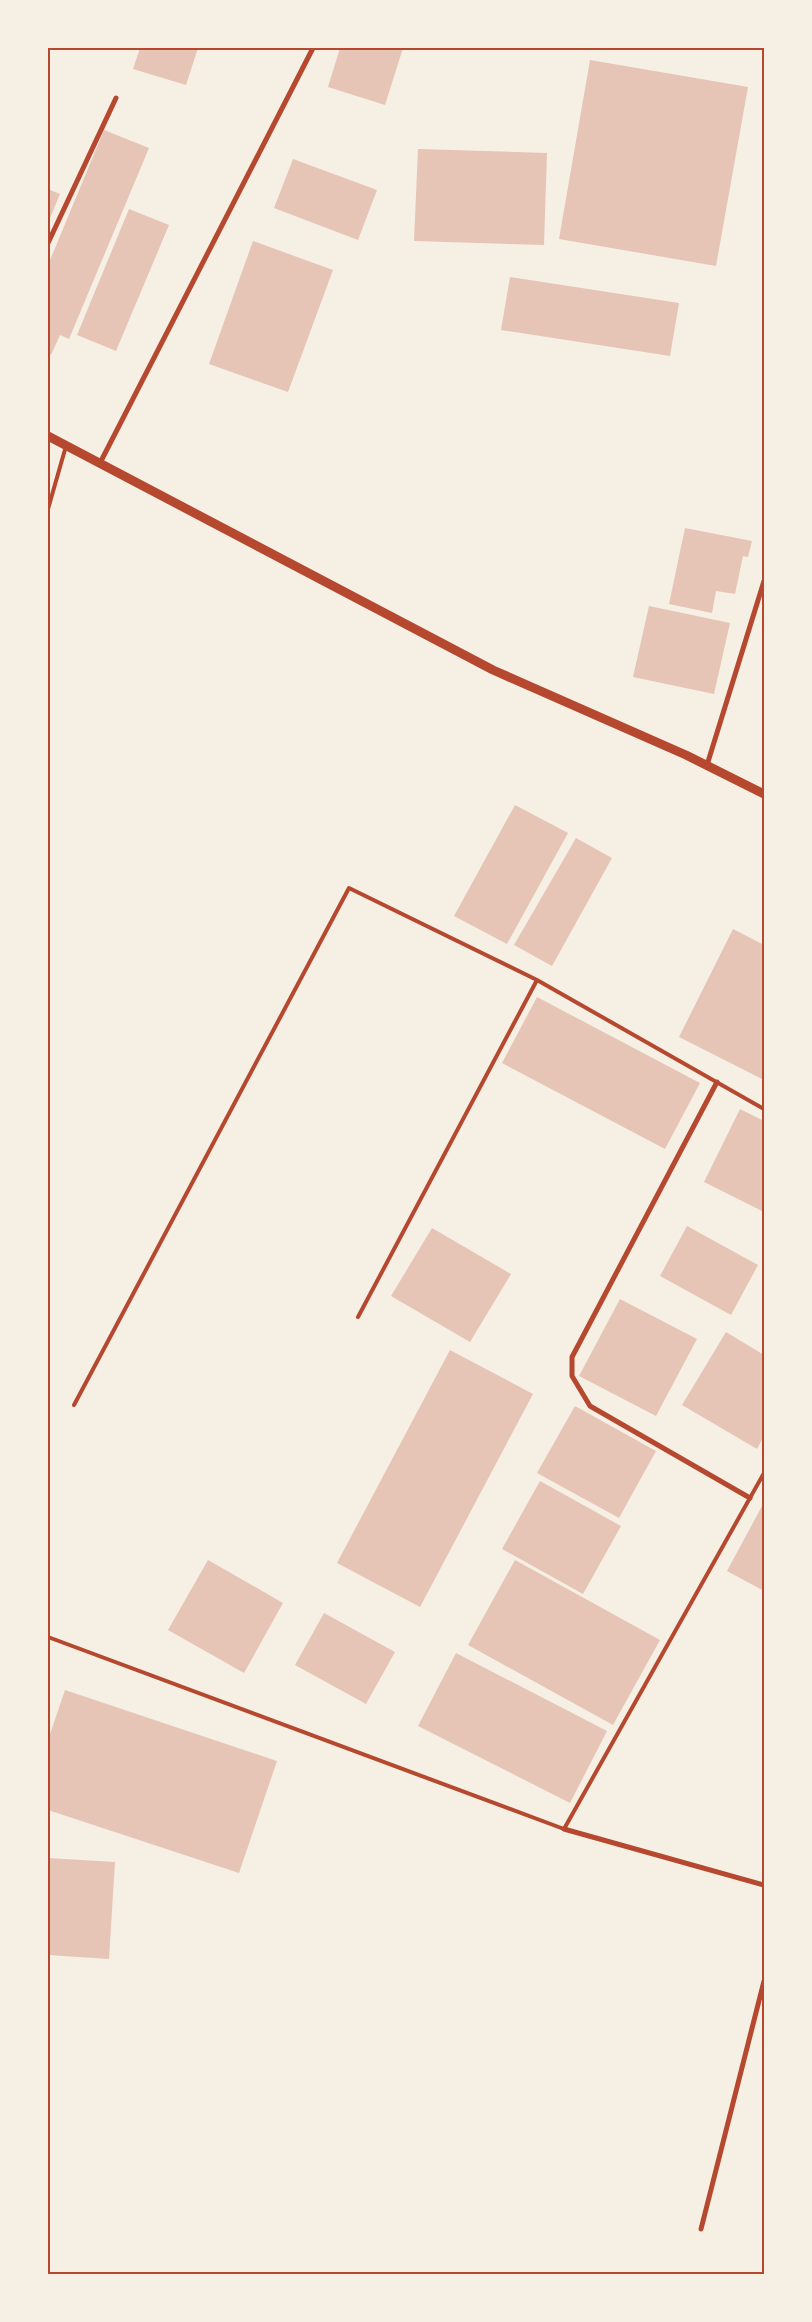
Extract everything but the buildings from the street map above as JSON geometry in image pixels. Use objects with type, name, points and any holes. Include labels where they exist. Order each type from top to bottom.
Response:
[{"type":"street","points":[[99,464],[313,48]]},
{"type":"street","points":[[48,243],[116,98]]},
{"type":"street","points":[[48,436],[493,670],[707,766],[764,794]]},
{"type":"street","points":[[707,766],[764,582]]},
{"type":"street","points":[[717,1082],[572,1357],[572,1376],[590,1406],[750,1498]]},
{"type":"street","points":[[564,1829],[764,1885]]},
{"type":"street","points":[[700,2228],[764,1981]]},
{"type":"lane","points":[[48,509],[66,446]]},
{"type":"lane","points":[[74,1405],[349,888],[537,980],[764,1109]]},
{"type":"lane","points":[[358,1317],[537,980]]},
{"type":"lane","points":[[48,1637],[564,1829],[764,1473]]}]
